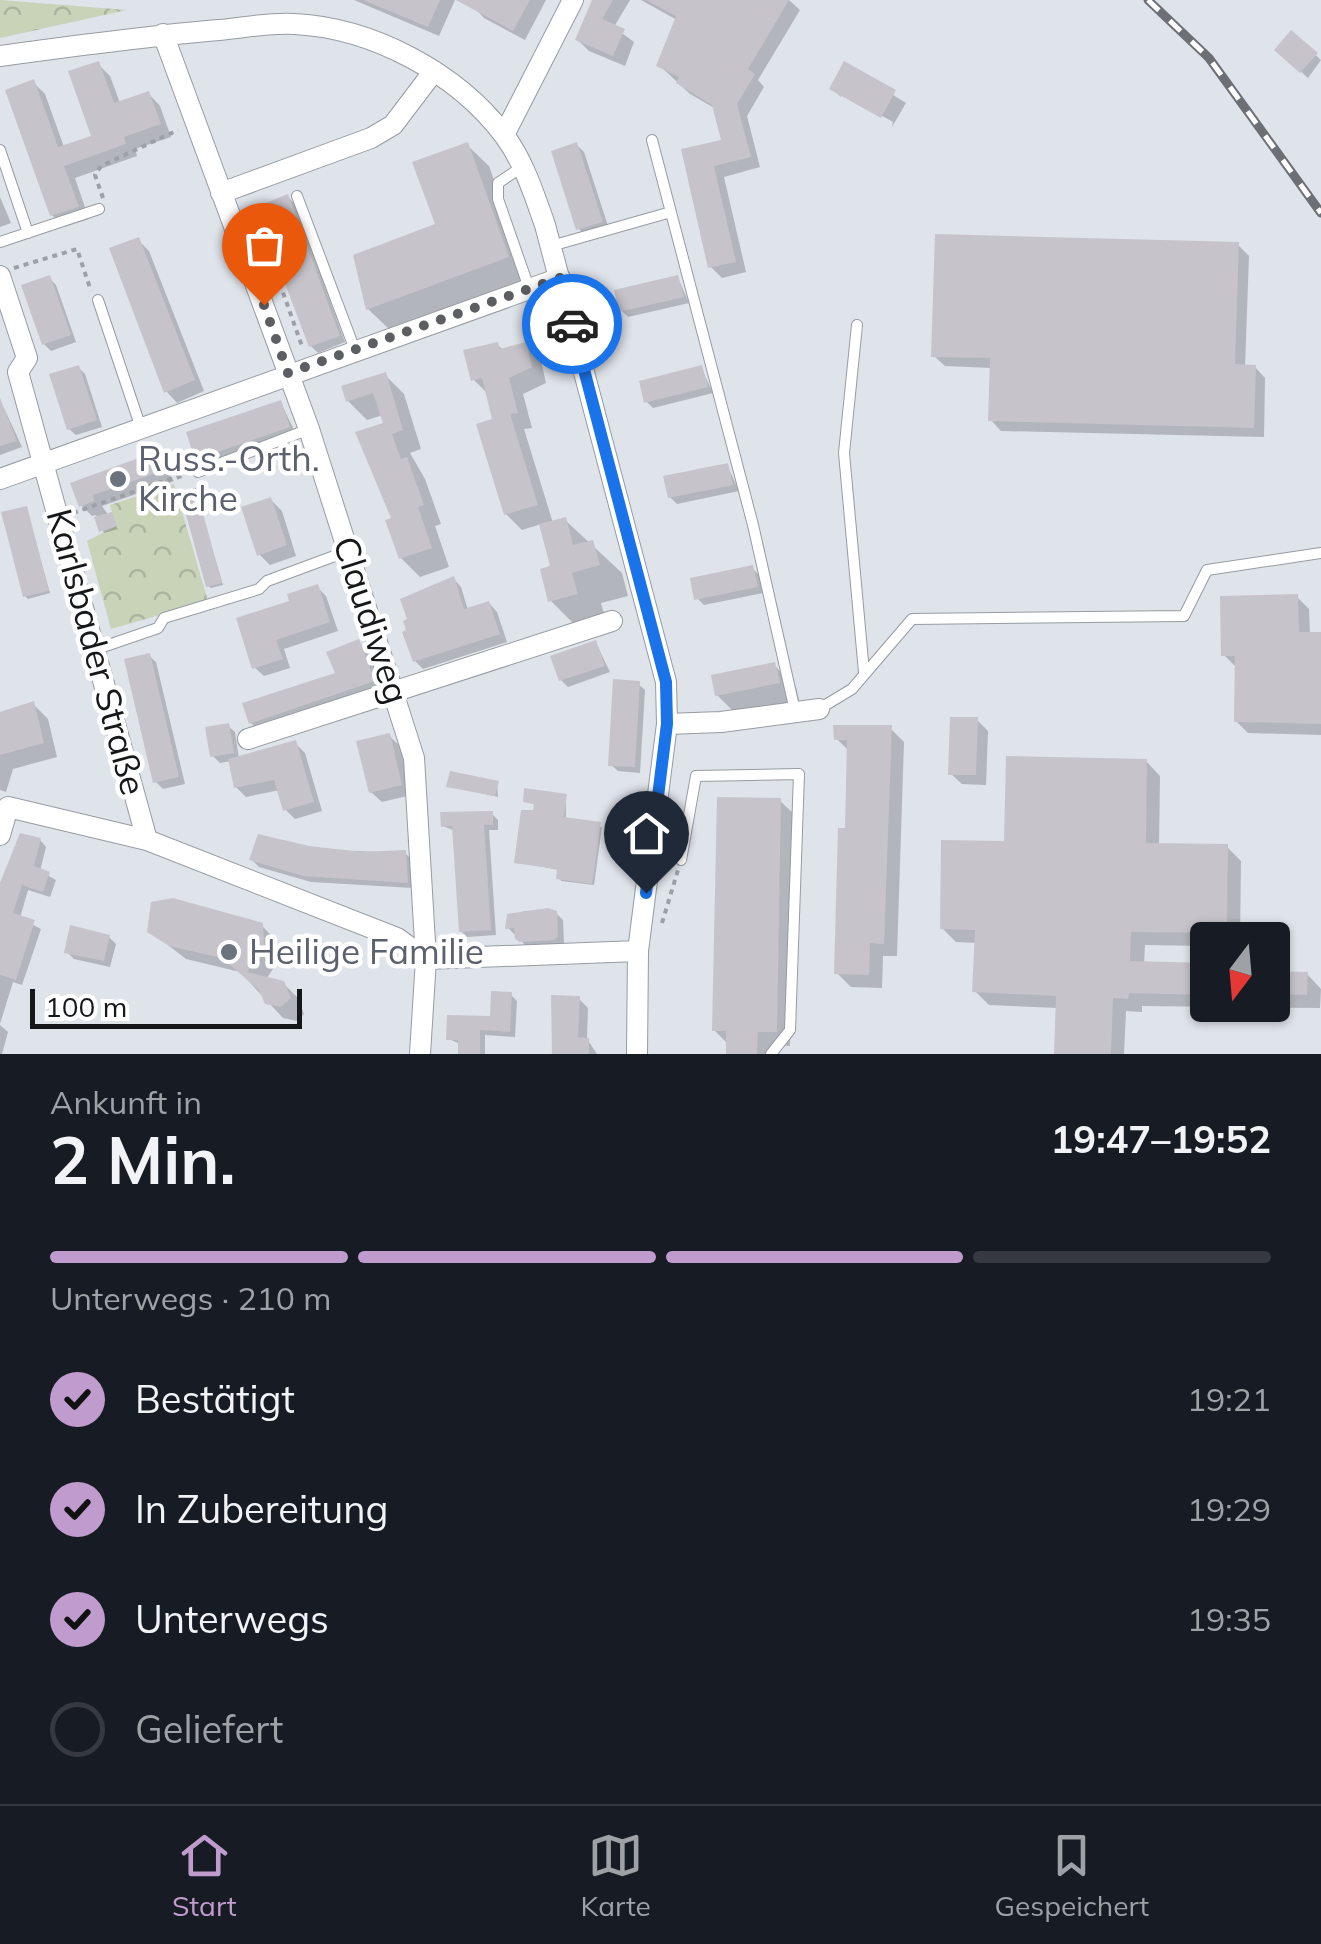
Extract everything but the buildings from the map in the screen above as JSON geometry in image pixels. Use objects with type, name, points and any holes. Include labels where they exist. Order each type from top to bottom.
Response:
[{"type":"street","points":[[504,135],[573,0]]},
{"type":"street","points":[[0,56],[164,34],[293,24],[376,42],[434,71],[504,135],[525,173],[551,246],[666,682],[667,724],[638,951],[636,1054]]},
{"type":"street","name":"Claudiweg","points":[[164,34],[308,430],[414,758],[426,959],[420,1054]]},
{"type":"street","points":[[221,193],[371,138],[393,125],[434,71]]},
{"type":"street","name":"Karlsbader Straße","points":[[0,274],[27,358],[9,374],[46,464],[147,840]]},
{"type":"street","points":[[0,479],[142,432],[288,373],[560,278]]},
{"type":"street","points":[[248,738],[612,620]]},
{"type":"street","points":[[667,724],[819,709]]},
{"type":"street","points":[[0,835],[8,807],[147,840],[396,938],[426,959],[638,951]]},
{"type":"lane","points":[[652,140],[753,525],[795,712]]},
{"type":"lane","points":[[0,150],[28,233]]},
{"type":"lane","points":[[525,173],[498,183],[498,199],[530,288]]},
{"type":"lane","points":[[297,196],[355,350]]},
{"type":"lane","points":[[0,242],[99,210]]},
{"type":"lane","points":[[551,246],[671,212]]},
{"type":"lane","points":[[98,300],[142,432]]},
{"type":"lane","points":[[858,325],[844,453],[864,672]]},
{"type":"lane","points":[[198,472],[308,430]]},
{"type":"lane","points":[[94,650],[158,628],[164,618],[259,589],[266,581],[348,551]]},
{"type":"lane","points":[[819,709],[837,702],[912,619],[1184,616],[1208,570],[1321,552]]},
{"type":"lane","points":[[681,860],[696,776],[799,774],[790,1030],[771,1054]]},
{"type":"path","points":[[99,210],[105,206],[95,175],[102,166],[195,122]]},
{"type":"path","points":[[262,236],[294,322]]},
{"type":"path","points":[[0,274],[77,249],[98,300]]},
{"type":"path","points":[[59,518],[198,472]]},
{"type":"path","points":[[660,936],[681,860]]},
{"type":"green space","points":[[0,0],[127,10],[0,38]]},
{"type":"green space","points":[[174,484],[208,601],[111,629],[87,541],[116,526],[110,505]]},
{"type":"railway","points":[[1148,0],[1209,58],[1321,213]]},
{"type":"way so far","points":[[264,305],[288,373],[560,278],[572,324]]},
{"type":"place","name":"Russ.-Orth. Kirche","points":[[118,479]]},
{"type":"place","name":"Heilige Familie","points":[[229,952]]},
{"type":"route","points":[[572,324],[666,682],[667,724],[646,893]]}]
